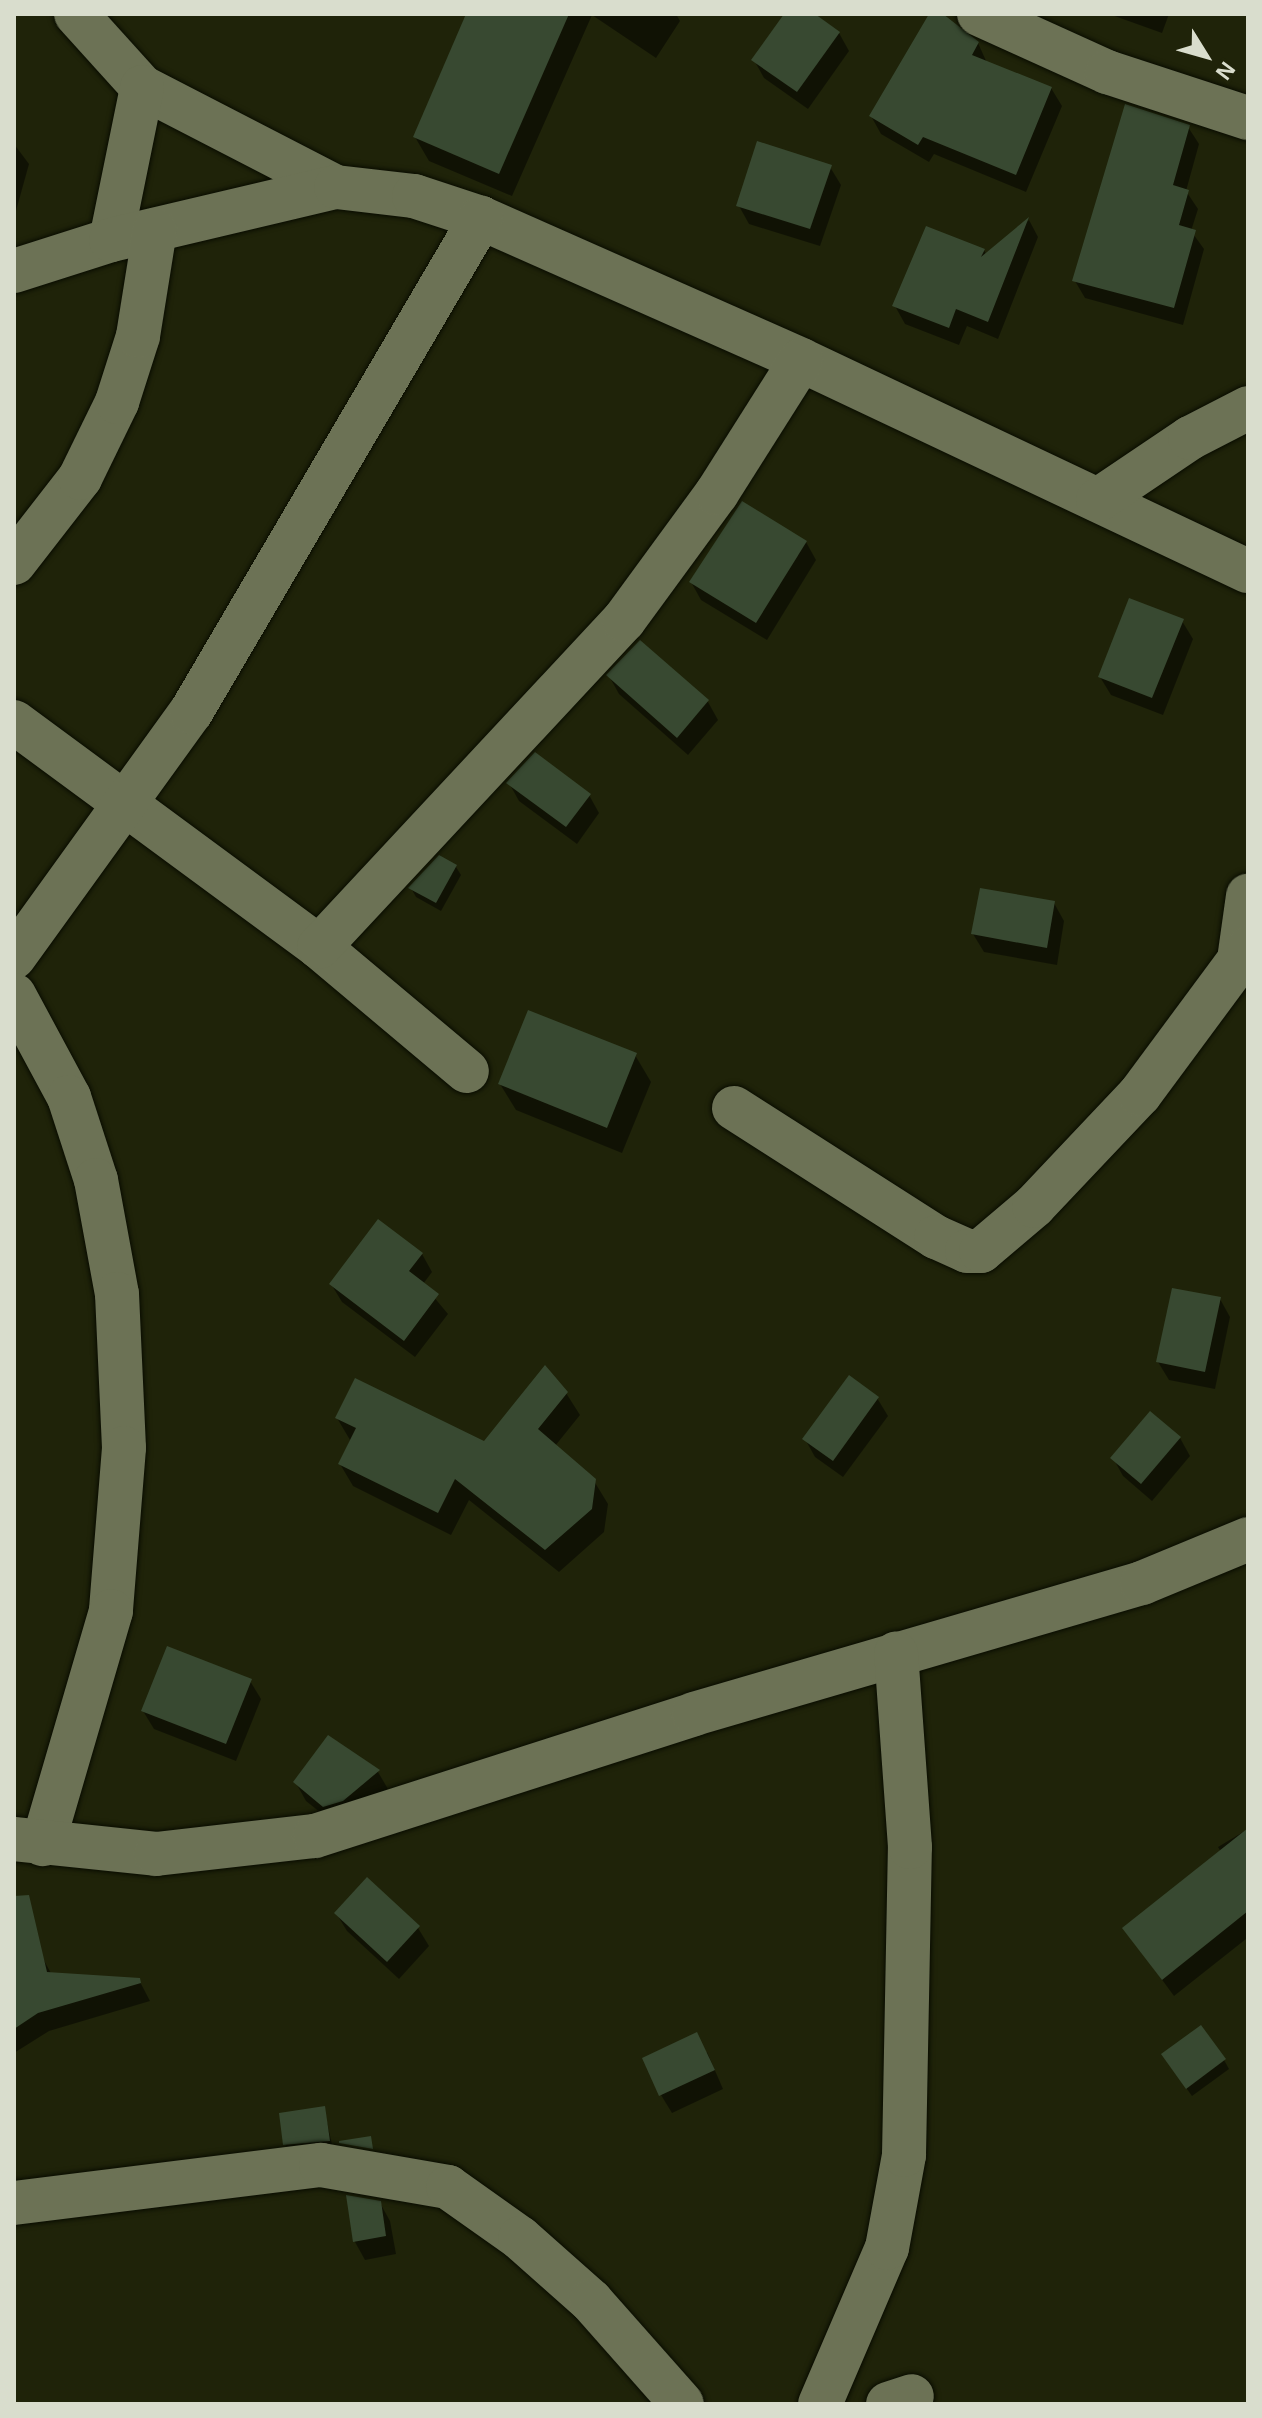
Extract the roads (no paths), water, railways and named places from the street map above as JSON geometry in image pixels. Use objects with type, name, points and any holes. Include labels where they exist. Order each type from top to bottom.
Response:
[{"type":"street","points":[[76,14],[142,87],[336,187]]},
{"type":"street","points":[[979,14],[1107,72],[1248,118]]},
{"type":"street","points":[[111,240],[142,87]]},
{"type":"street","points":[[14,271],[111,240],[336,187],[414,196],[481,218],[801,360],[1248,571]]},
{"type":"street","points":[[14,957],[191,712],[481,218]]},
{"type":"street","points":[[14,563],[80,478],[117,402],[138,336],[155,230]]},
{"type":"street","points":[[319,947],[624,620],[717,493],[801,360]]},
{"type":"street","points":[[1098,500],[1190,438],[1248,408]]},
{"type":"street","points":[[14,722],[319,947],[467,1071]]},
{"type":"street","points":[[734,1108],[936,1237],[967,1251],[981,1251],[1119,1118],[1243,954],[1248,896]]},
{"type":"street","points":[[14,995],[69,1097],[96,1180],[117,1294],[124,1448],[111,1611],[29,1842],[156,1854],[315,1836],[896,1654],[1142,1583],[1248,1539]]},
{"type":"street","points":[[820,2404],[887,2248],[904,2155],[910,1847],[896,1654]]},
{"type":"street","points":[[14,2203],[321,2165],[448,2187],[520,2238],[591,2301],[682,2404]]}]
